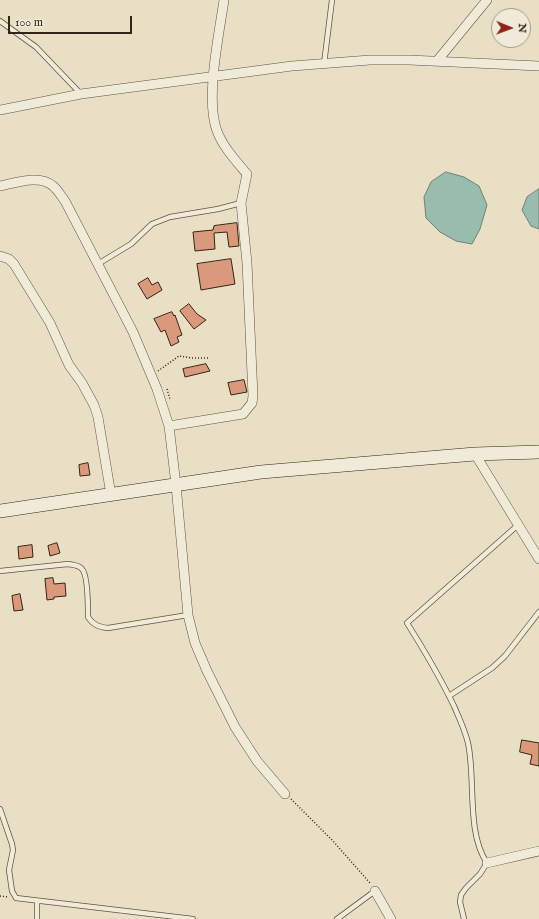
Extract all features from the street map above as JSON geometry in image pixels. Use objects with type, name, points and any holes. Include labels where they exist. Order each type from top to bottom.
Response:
[{"type":"main road","points":[[0,511],[261,472],[475,454],[539,452]]},
{"type":"street","points":[[169,426],[243,414],[252,403],[253,396],[247,263],[241,203],[246,174],[221,140],[213,115],[213,76],[224,0]]},
{"type":"street","points":[[437,61],[487,0]]},
{"type":"street","points":[[0,110],[81,94],[292,66],[370,60],[437,61],[539,66]]},
{"type":"street","points":[[0,186],[23,181],[38,180],[53,186],[65,201],[133,332],[157,389],[169,426],[188,615],[195,643],[207,671],[236,727],[257,761],[285,794]]},
{"type":"street","points":[[0,256],[9,259],[14,264],[50,323],[69,365],[82,383],[94,405],[98,417],[111,495]]},
{"type":"street","points":[[475,454],[539,559]]},
{"type":"street","points":[[487,863],[539,851]]},
{"type":"street","points":[[375,891],[391,919]]},
{"type":"lane","points":[[324,64],[332,0]]},
{"type":"lane","points":[[0,21],[36,47],[81,94]]},
{"type":"lane","points":[[98,264],[131,244],[152,224],[170,218],[241,203]]},
{"type":"lane","points":[[464,919],[460,902],[461,896],[466,888],[480,874],[487,863],[482,856],[476,838],[473,780],[468,743],[463,726],[449,696],[423,647],[407,623],[518,525]]},
{"type":"lane","points":[[0,571],[68,564],[78,566],[82,569],[85,575],[88,617],[97,626],[102,628],[188,615]]},
{"type":"lane","points":[[449,696],[492,668],[505,656],[539,612]]},
{"type":"lane","points":[[0,809],[13,850],[10,870],[12,891],[16,898],[193,919]]},
{"type":"lane","points":[[337,919],[375,891]]},
{"type":"lane","points":[[37,901],[37,919]]},
{"type":"path","points":[[157,372],[180,356],[210,358]]},
{"type":"path","points":[[164,385],[168,392],[171,405]]},
{"type":"path","points":[[285,794],[333,841],[369,880],[375,891]]},
{"type":"shaded area","points":[[446,172],[464,177],[479,186],[487,205],[480,229],[472,244],[456,241],[440,232],[426,218],[424,197],[431,182]]},
{"type":"shaded area","points":[[539,189],[539,229],[531,226],[522,210],[527,197]]},
{"type":"building","points":[[237,223],[239,246],[229,247],[227,232],[214,233],[215,249],[195,251],[193,232],[213,230],[214,226]]},
{"type":"building","points":[[231,259],[235,284],[201,290],[197,264]]},
{"type":"building","points":[[148,278],[152,285],[158,282],[162,290],[147,299],[138,284]]},
{"type":"building","points":[[189,304],[197,314],[206,320],[194,329],[180,311]]},
{"type":"building","points":[[172,312],[174,316],[175,315],[182,335],[177,337],[179,342],[171,346],[165,330],[161,332],[154,319]]},
{"type":"building","points":[[206,364],[210,371],[185,377],[183,369]]},
{"type":"building","points":[[244,380],[247,392],[231,395],[228,383]]},
{"type":"building","points":[[88,463],[90,475],[80,476],[79,465]]},
{"type":"building","points":[[57,543],[60,553],[50,556],[48,546]]},
{"type":"building","points":[[32,545],[33,557],[19,559],[18,547]]},
{"type":"building","points":[[53,578],[54,584],[65,583],[66,596],[54,597],[54,599],[47,600],[45,579]]},
{"type":"building","points":[[20,594],[23,610],[14,611],[12,596]]},
{"type":"building","points":[[522,740],[539,743],[539,766],[530,764],[532,755],[520,752]]}]
